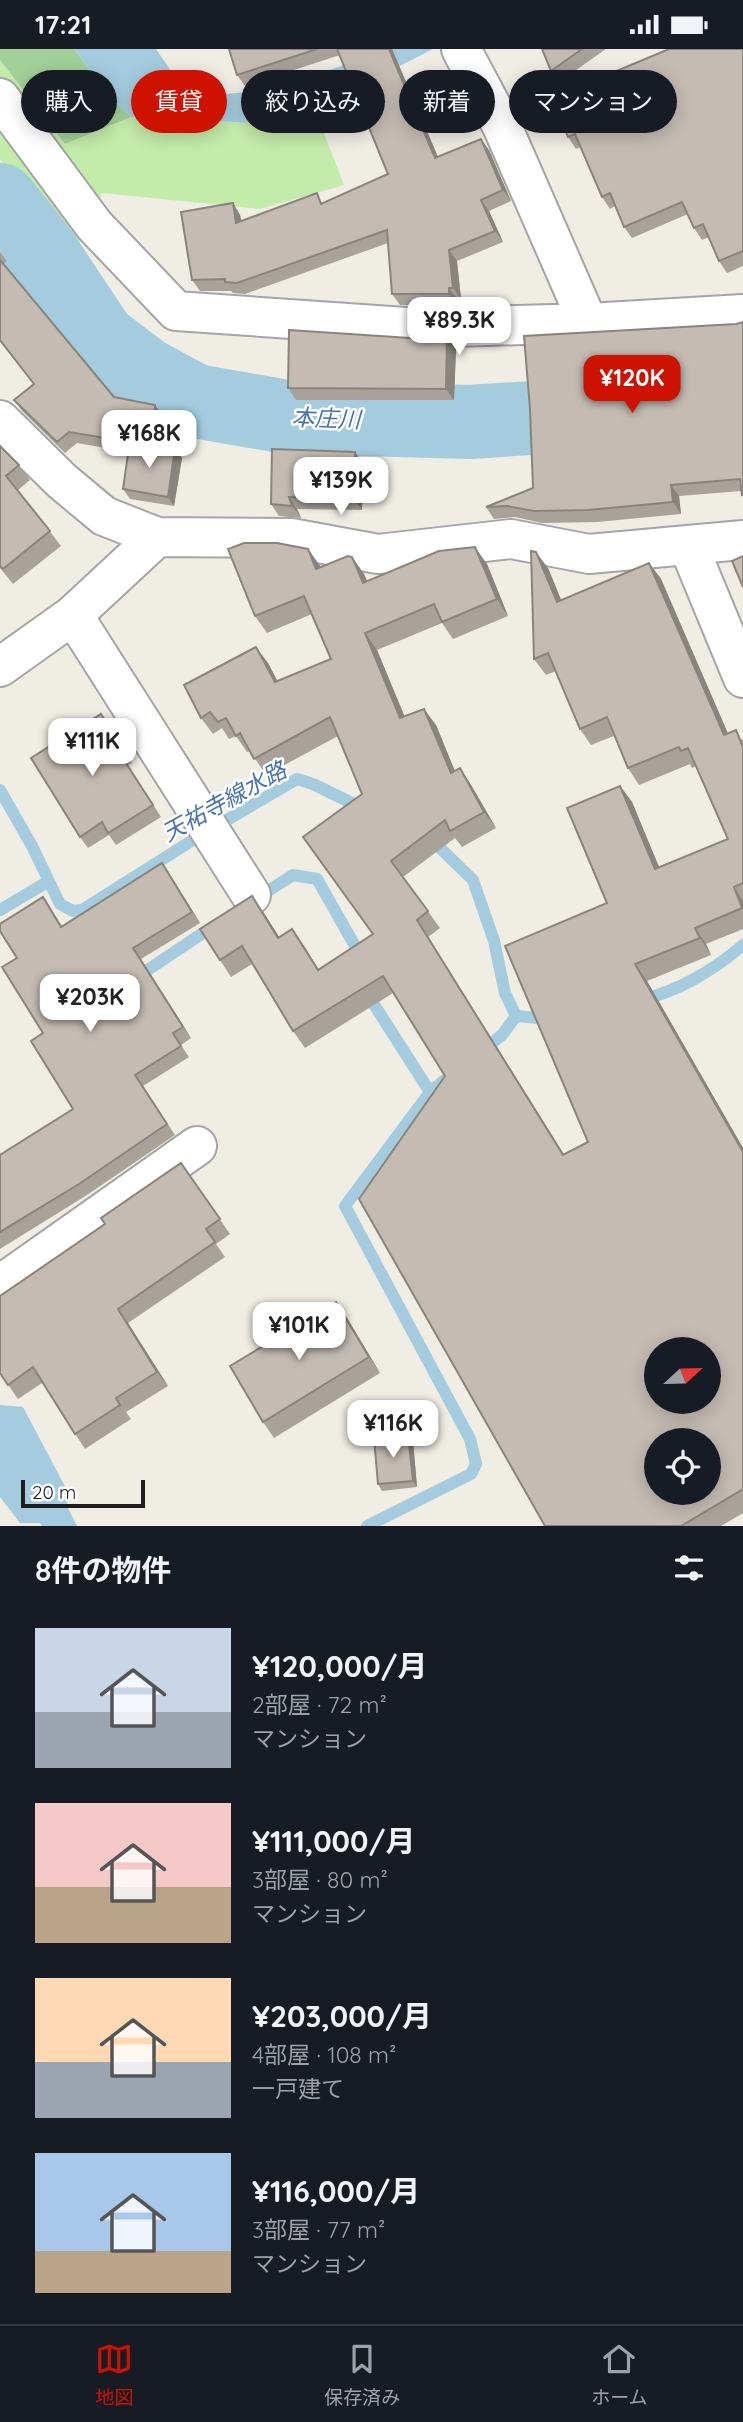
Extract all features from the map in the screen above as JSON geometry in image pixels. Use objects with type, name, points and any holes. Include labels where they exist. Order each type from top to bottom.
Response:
[{"type":"street","points":[[461,49],[502,126],[588,323]]},
{"type":"street","points":[[0,98],[94,225],[176,311],[420,328],[588,323],[743,314]]},
{"type":"street","points":[[0,420],[62,481],[104,516],[157,537],[291,538],[378,554],[511,539],[589,554],[743,540]]},
{"type":"street","points":[[0,667],[73,615],[157,537]]},
{"type":"street","points":[[688,545],[743,678]]},
{"type":"street","points":[[73,615],[251,895]]},
{"type":"street","points":[[0,1285],[197,1146]]},
{"type":"green space","points":[[0,49],[74,49],[90,70],[21,70],[21,87],[0,60]]},
{"type":"green space","points":[[0,60],[21,87],[21,133],[56,133],[65,144],[92,133],[117,133],[117,123],[131,117],[131,133],[227,133],[227,122],[241,122],[241,133],[324,133],[344,185],[260,209],[102,193],[76,249],[0,159]]},
{"type":"green space","points":[[117,104],[131,117],[117,123]]},
{"type":"green space","points":[[56,133],[92,133],[65,144]]},
{"type":"water","points":[[74,49],[156,49],[170,70],[131,70],[131,117],[117,104],[117,70],[90,70]]},
{"type":"water","points":[[381,49],[433,49],[385,74],[385,70],[330,70]]},
{"type":"water","points":[[241,93],[241,122],[227,122],[227,94]]},
{"type":"water","points":[[0,1405],[23,1407],[67,1490],[67,1506],[77,1526],[20,1523],[0,1497]]},
{"type":"building","points":[[229,49],[317,49],[252,70],[241,70],[241,74],[237,75]]},
{"type":"building","points":[[337,49],[389,49],[399,73],[399,133],[424,133],[435,158],[481,139],[503,190],[481,200],[495,231],[449,250],[453,288],[449,288],[449,294],[392,294],[387,230],[237,283],[225,282],[225,279],[192,280],[181,212],[233,203],[236,223],[317,193],[321,204],[388,174],[371,133],[385,133],[385,70],[346,70]]},
{"type":"building","points":[[542,49],[582,49],[552,70]]},
{"type":"building","points":[[669,49],[743,49],[743,251],[719,261],[703,224],[694,228],[682,202],[624,227],[610,193],[602,197],[575,134],[568,137],[566,133],[677,133],[677,70],[619,70]]},
{"type":"building","points":[[0,260],[114,397],[155,405],[154,446],[69,432],[57,442],[14,400],[34,384],[0,340]]},
{"type":"building","points":[[743,322],[743,495],[740,479],[671,485],[673,502],[588,510],[534,511],[507,506],[486,507],[533,488],[524,336]]},
{"type":"building","points":[[289,330],[410,338],[447,337],[446,389],[288,388]]},
{"type":"building","points":[[0,446],[19,465],[6,476],[50,531],[3,569],[0,566]]},
{"type":"building","points":[[129,447],[175,448],[168,497],[123,489]]},
{"type":"building","points":[[272,449],[355,452],[354,499],[289,497],[292,506],[271,504]]},
{"type":"building","points":[[244,543],[277,543],[308,549],[316,569],[348,556],[352,557],[363,583],[439,551],[475,547],[497,599],[442,622],[434,604],[365,633],[400,718],[424,709],[451,773],[460,768],[484,812],[450,831],[445,820],[391,861],[428,911],[417,920],[563,1155],[588,1142],[505,946],[607,903],[567,808],[620,786],[655,869],[728,839],[688,748],[681,751],[679,747],[628,768],[607,717],[580,729],[548,653],[534,659],[531,551],[536,552],[557,602],[649,563],[724,735],[736,730],[743,747],[743,883],[734,887],[742,908],[695,928],[700,938],[635,964],[743,1152],[743,1489],[721,1502],[721,1428],[644,1428],[644,1505],[716,1505],[681,1526],[545,1526],[359,1199],[445,1076],[383,976],[293,1031],[242,946],[220,960],[200,929],[252,896],[278,938],[292,929],[318,970],[373,934],[303,837],[362,794],[330,717],[254,759],[240,733],[236,736],[226,718],[218,722],[210,712],[201,718],[184,685],[256,647],[275,682],[331,659],[304,596],[255,616],[228,549]]},
{"type":"building","points":[[743,556],[743,587],[732,561]]},
{"type":"building","points":[[101,714],[124,751],[120,754],[153,805],[108,833],[102,822],[80,837],[31,758]]},
{"type":"building","points":[[162,863],[192,912],[133,948],[183,1027],[173,1033],[181,1046],[135,1075],[167,1124],[79,1184],[0,1232],[0,1155],[73,1109],[31,1041],[43,1033],[2,967],[17,958],[0,931],[0,924],[43,897],[61,927]]},
{"type":"building","points":[[181,1163],[220,1219],[206,1229],[215,1242],[118,1309],[157,1372],[116,1398],[120,1405],[75,1434],[33,1367],[8,1385],[0,1373],[0,1296],[105,1224],[101,1218]]},
{"type":"building","points":[[336,1302],[369,1357],[263,1422],[230,1366]]},
{"type":"building","points":[[408,1435],[413,1481],[378,1484],[374,1438]]},
{"type":"waterway","name":"本庄川","points":[[0,200],[42,253],[100,340],[145,374],[195,401],[287,417],[470,422],[743,404]]},
{"type":"waterway","name":"天祐寺線水路","points":[[0,790],[32,846],[60,904],[73,911],[82,910],[196,838],[297,779],[362,808]]},
{"type":"waterway","name":"天祐寺線水路","points":[[429,841],[438,846],[473,880],[494,941],[505,993],[516,1016]]},
{"type":"waterway","points":[[257,898],[293,875],[317,879],[363,960]]},
{"type":"waterway","points":[[0,910],[49,881]]},
{"type":"waterway","points":[[134,979],[215,925]]},
{"type":"waterway","name":"天祐寺線水路","points":[[640,1000],[668,992],[694,979],[743,945]]},
{"type":"waterway","points":[[366,992],[430,1092]]},
{"type":"waterway","name":"天祐寺線水路","points":[[516,1016],[550,1019]]},
{"type":"waterway","points":[[482,1051],[502,1035],[516,1016]]},
{"type":"waterway","points":[[367,1526],[471,1474],[476,1464],[470,1439],[345,1206],[430,1092],[451,1075]]}]
